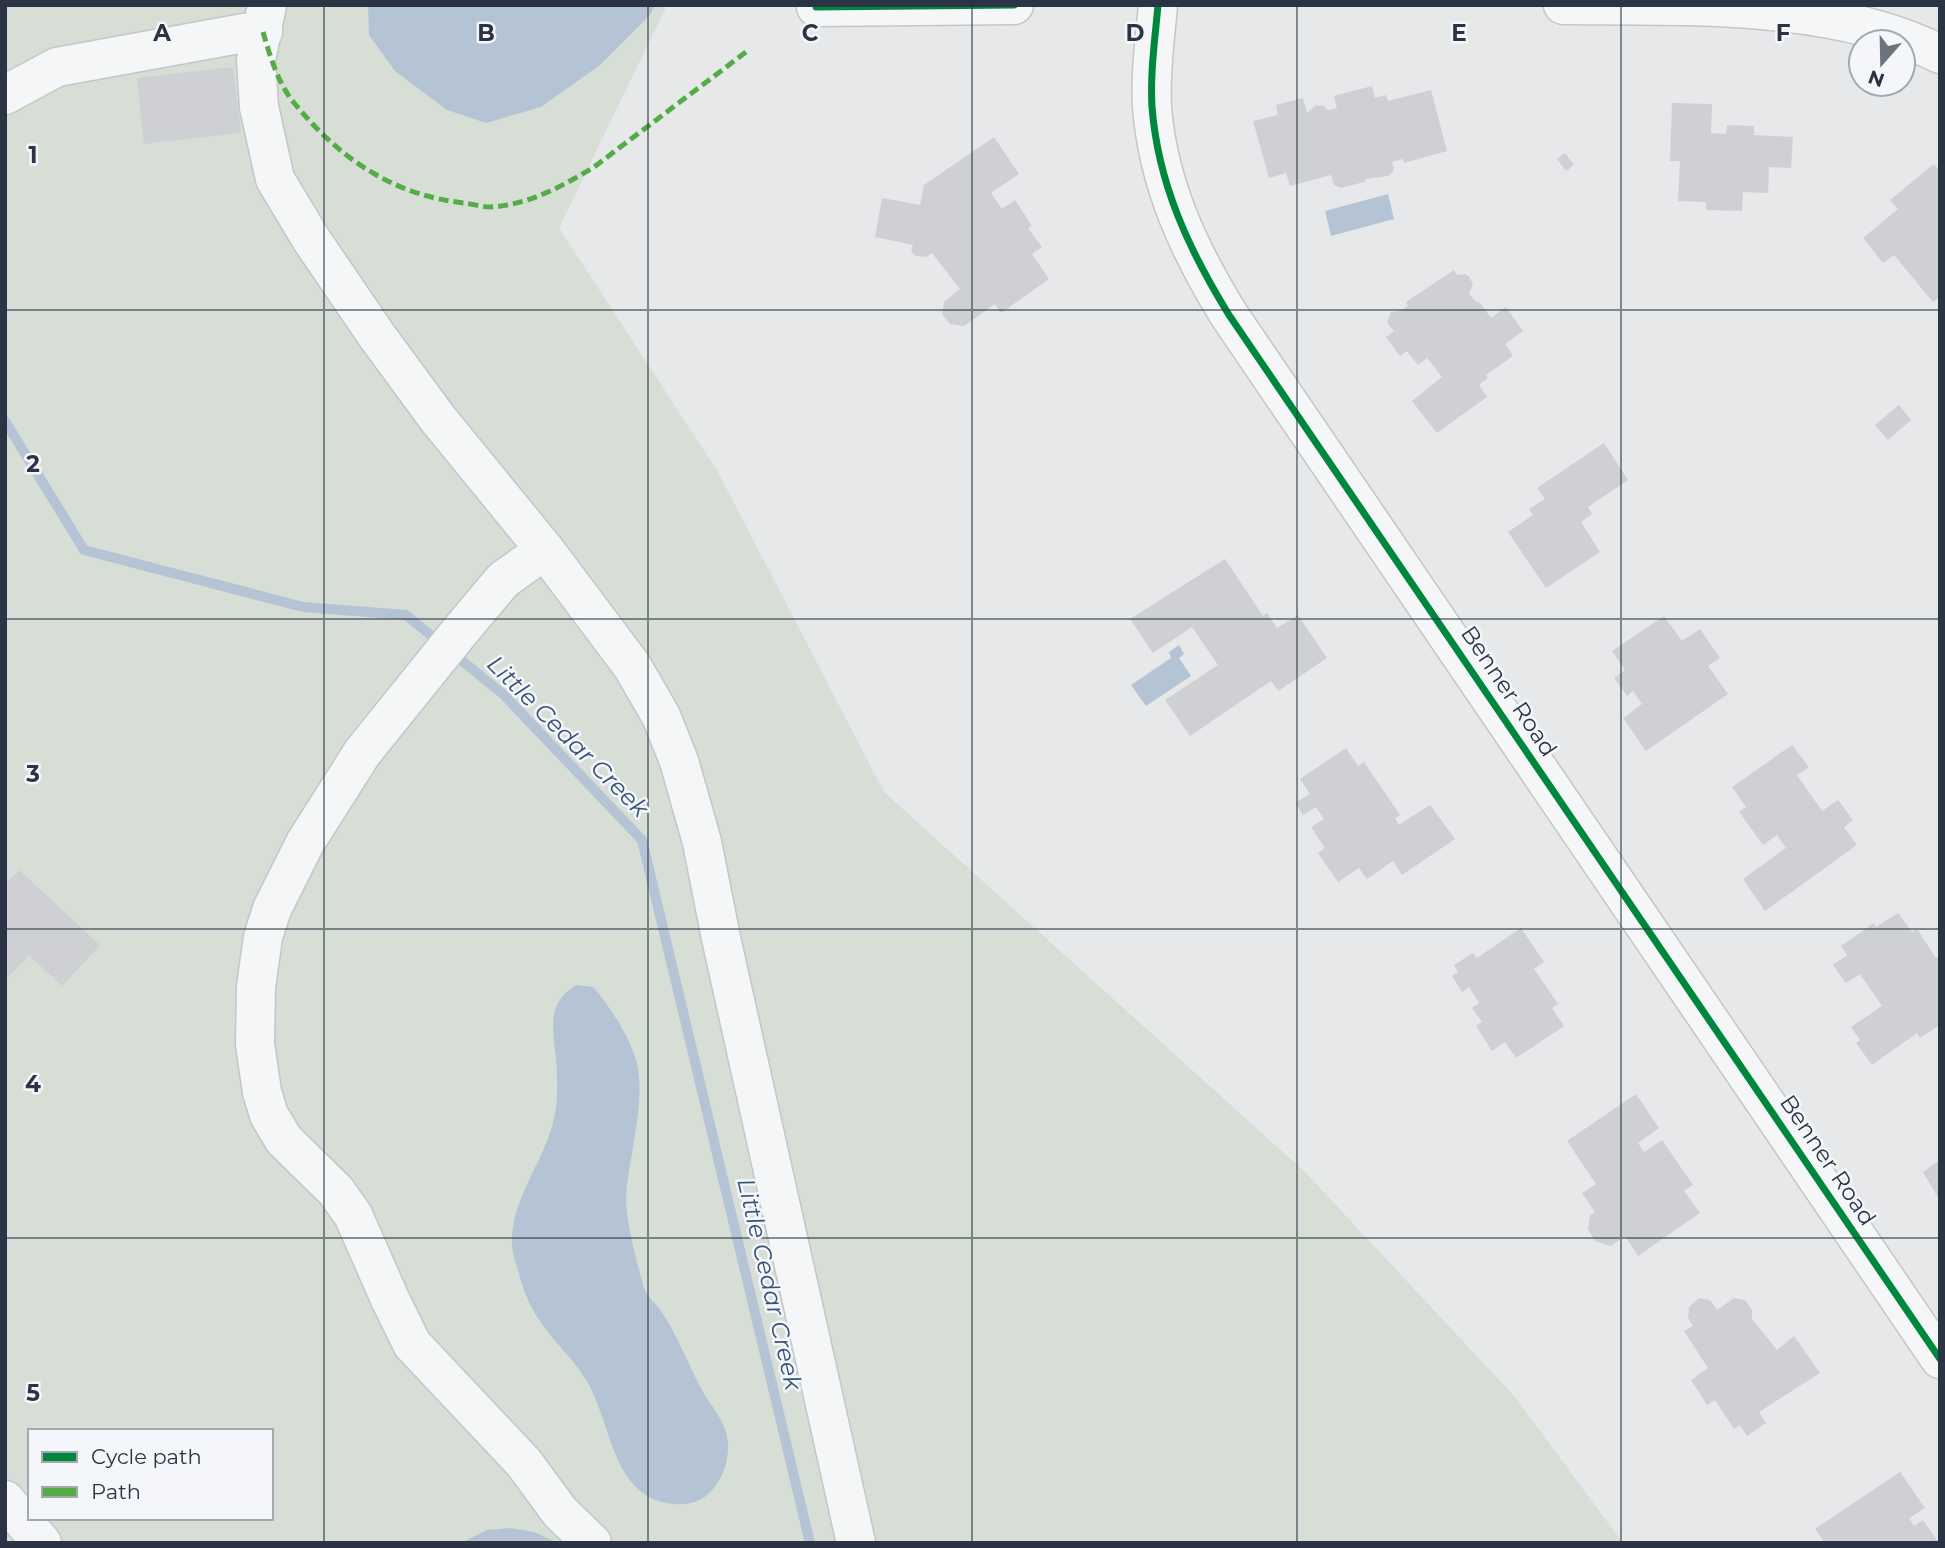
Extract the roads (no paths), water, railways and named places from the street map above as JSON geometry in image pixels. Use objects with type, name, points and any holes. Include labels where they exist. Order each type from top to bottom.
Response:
[{"type":"street","points":[[816,7],[1014,5]]},
{"type":"street","name":"Benner Road","points":[[1158,5],[1152,65],[1153,108],[1161,163],[1177,217],[1200,268],[1229,315],[1940,1359]]},
{"type":"street","points":[[1563,5],[1769,6],[1826,13],[1880,28],[1940,54]]},
{"type":"street","points":[[5,95],[57,68],[244,33],[265,18]]},
{"type":"street","points":[[265,18],[257,60],[259,107],[275,179],[311,239],[377,336],[438,419],[545,550],[632,666],[661,716],[679,761],[702,842],[856,1543]]},
{"type":"street","points":[[545,550],[503,580],[432,666],[355,764],[305,843],[272,909],[263,937],[257,975],[255,1018],[258,1070],[269,1115],[284,1140],[336,1191],[352,1214],[412,1344],[524,1463],[560,1512],[592,1543]]},
{"type":"street","points":[[5,1500],[43,1543]]},
{"type":"water","points":[[368,5],[655,5],[650,15],[600,65],[541,107],[486,123],[447,110],[395,71],[369,35]]},
{"type":"water","points":[[1388,194],[1394,219],[1331,236],[1325,211]]},
{"type":"water","points":[[1179,645],[1184,654],[1179,658],[1191,676],[1146,706],[1131,685],[1171,658],[1169,652]]},
{"type":"water","points":[[576,985],[593,987],[600,995],[614,1014],[636,1059],[639,1098],[626,1196],[634,1250],[645,1291],[673,1330],[727,1435],[727,1457],[720,1479],[706,1496],[691,1503],[673,1504],[653,1499],[638,1489],[626,1475],[589,1385],[530,1305],[513,1253],[513,1228],[517,1210],[553,1124],[557,1094],[553,1027],[556,1008],[566,992]]},
{"type":"water","points":[[510,1528],[534,1532],[558,1543],[461,1543],[487,1530]]},
{"type":"waterway","name":"Little Cedar Creek","points":[[5,421],[84,550],[303,607],[406,615],[504,695],[642,840],[810,1543]]}]
